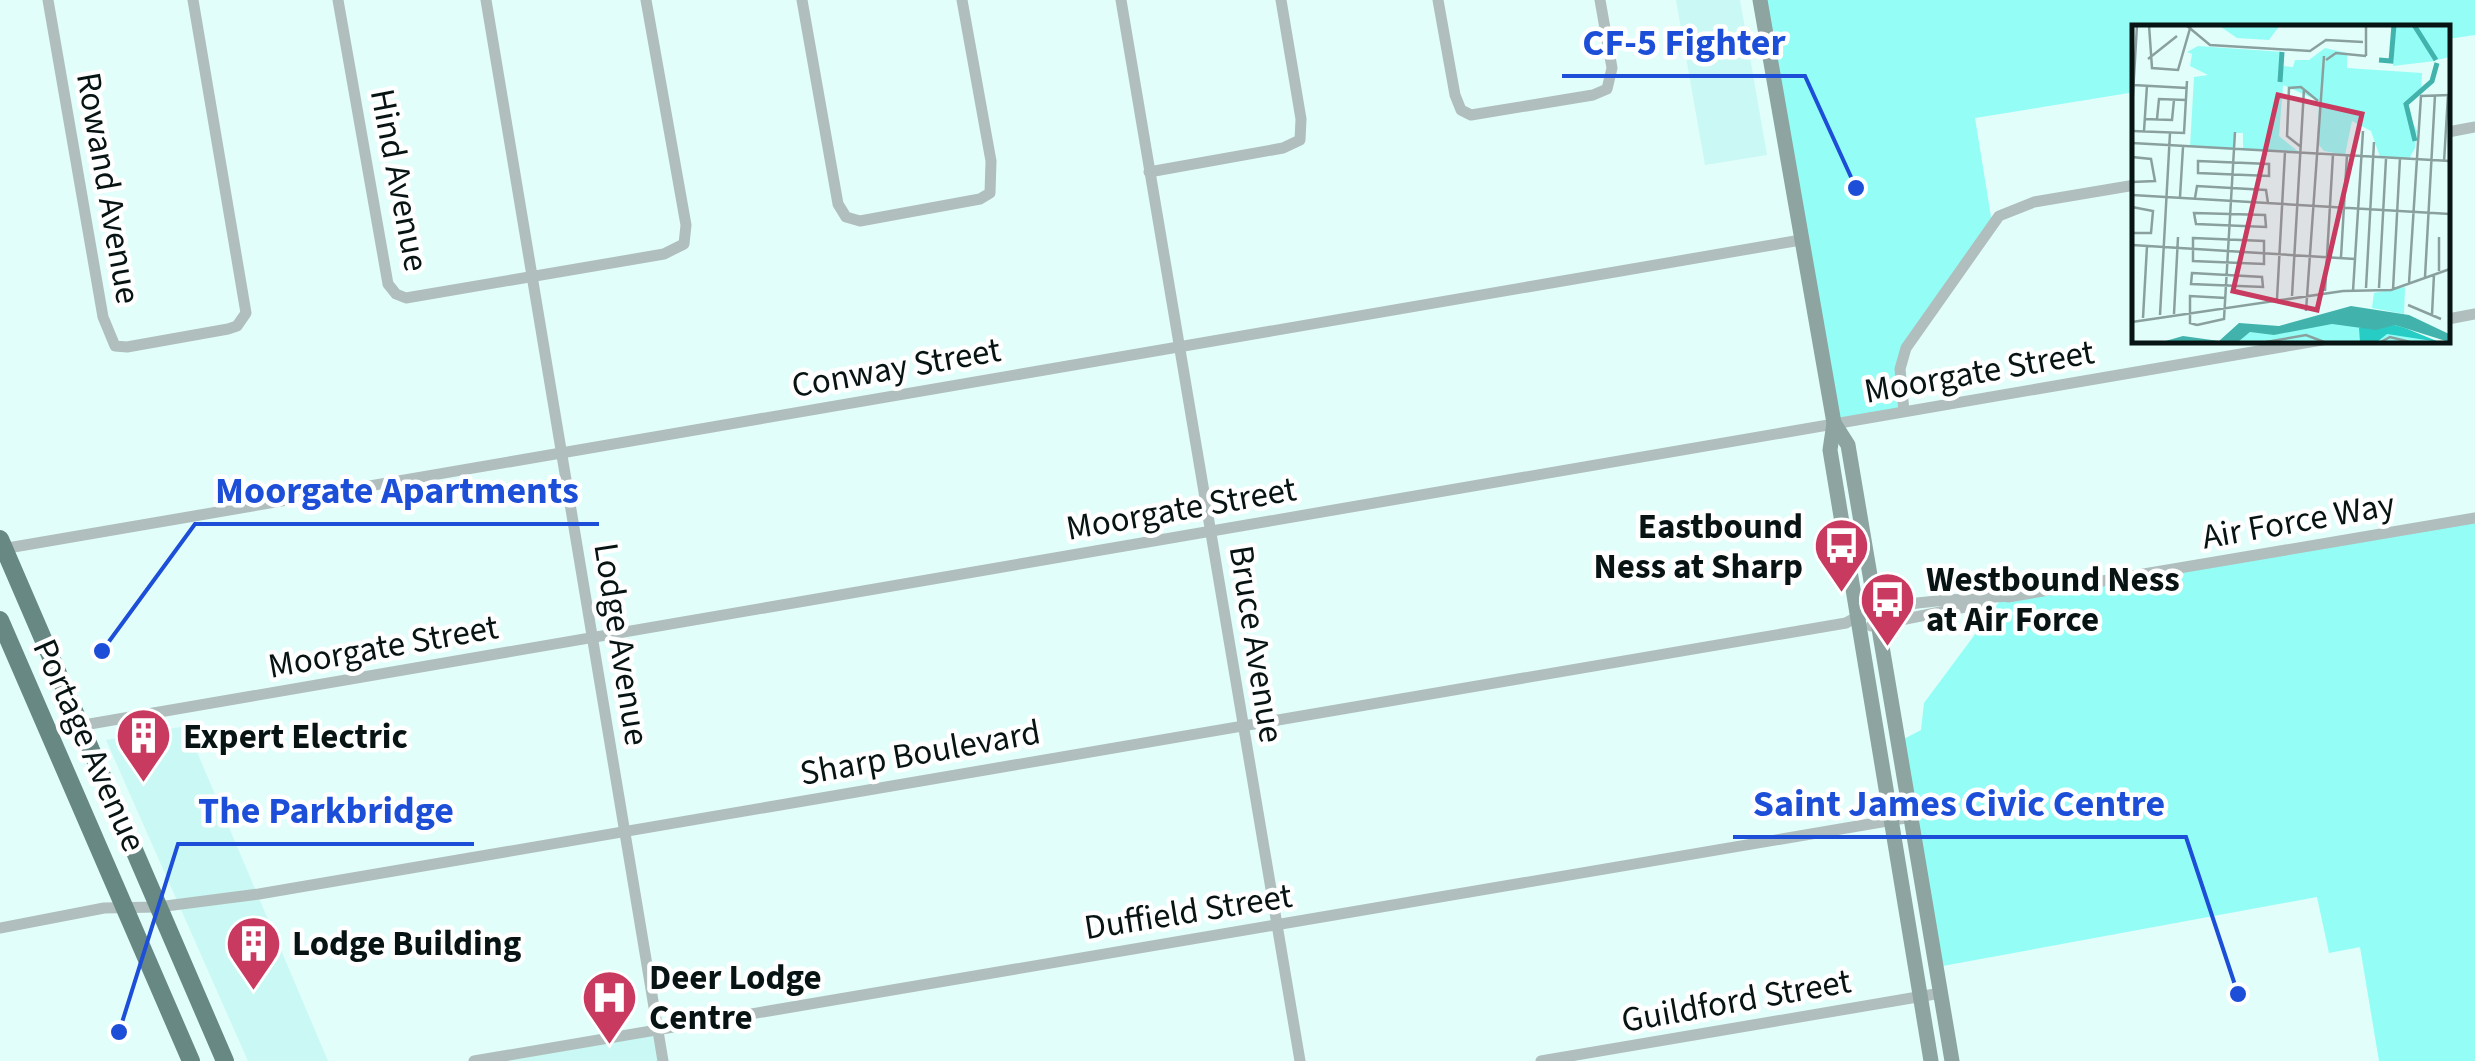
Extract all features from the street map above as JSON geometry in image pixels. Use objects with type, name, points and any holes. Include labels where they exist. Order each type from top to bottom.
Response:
[{"type":"highway","name":"Portage Avenue","points":[[1,545],[225,1061]]},
{"type":"highway","name":"Portage Avenue","points":[[0,620],[191,1061]]},
{"type":"main road","points":[[1760,0],[1834,423],[1830,450],[1854,622],[1931,1061]]},
{"type":"main road","points":[[1834,423],[1848,446],[1952,1061]]},
{"type":"street","name":"Rowand Avenue","points":[[48,0],[104,317],[115,346],[127,347],[228,329],[237,326],[246,313],[193,0]]},
{"type":"street","name":"Hind Avenue","points":[[338,0],[388,284],[406,298],[664,254],[684,244],[686,226],[646,0]]},
{"type":"street","name":"Lodge Avenue","points":[[486,0],[663,1061]]},
{"type":"street","points":[[802,0],[838,204],[846,217],[860,220],[990,194],[991,161],[962,0]]},
{"type":"street","name":"Bruce Avenue","points":[[1121,0],[1300,1061]]},
{"type":"street","points":[[1149,172],[1283,148],[1300,140],[1302,119],[1281,0]]},
{"type":"street","points":[[1438,0],[1454,94],[1461,110],[1471,115],[1592,95],[1607,89],[1612,68],[1600,0]]},
{"type":"street","points":[[2450,132],[2475,127]]},
{"type":"street","points":[[1904,411],[1900,369],[1906,348],[1992,223],[2009,210],[2034,202],[2132,186]]},
{"type":"street","name":"Conway Street","points":[[1,545],[1801,240]]},
{"type":"street","points":[[2450,319],[2475,314]]},
{"type":"street","name":"Moorgate Street","points":[[48,731],[2310,342]]},
{"type":"street","name":"Air Force Way","points":[[1854,622],[2475,518]]},
{"type":"street","name":"Sharp Boulevard","points":[[0,928],[104,908],[158,907],[259,894],[1854,622]]},
{"type":"street","name":"Duffield Street","points":[[474,1061],[1911,817]]},
{"type":"street","name":"Guildford Street","points":[[1541,1061],[1941,993]]},
{"type":"shaded area","points":[[1676,0],[1740,0],[1767,155],[1705,165]]},
{"type":"shaded area","points":[[1760,0],[2475,0],[2475,35],[2450,39],[2450,25],[2132,25],[2132,92],[1975,118],[1992,223],[1906,348],[1904,411],[1834,423]]},
{"type":"shaded area","points":[[2475,518],[2475,1061],[2379,1061],[2360,947],[2329,953],[2317,897],[1937,967],[1900,741],[1921,730],[1924,703],[2002,598]]},
{"type":"shaded area","points":[[186,726],[328,1061],[248,1061],[106,740]]},
{"type":"shaded area","name":"Deer Lodge Centre","points":[[658,1029],[663,1061],[474,1061]]},
{"type":"place","name":"CF-5 Fighter","points":[[1856,188]]},
{"type":"place","name":"Eastbound Ness at Sharp","points":[[1842,595]]},
{"type":"place","name":"Westbound Ness at Air Force","points":[[1887,648]]},
{"type":"place","name":"Moorgate Apartments","points":[[102,651]]},
{"type":"place","name":"Expert Electric","points":[[144,785]]},
{"type":"place","name":"Lodge Building","points":[[253,992]]},
{"type":"place","name":"Saint James Civic Centre","points":[[2238,994]]},
{"type":"place","name":"The Parkbridge","points":[[119,1032]]},
{"type":"place","name":"Deer Lodge Centre","points":[[610,1046]]}]
